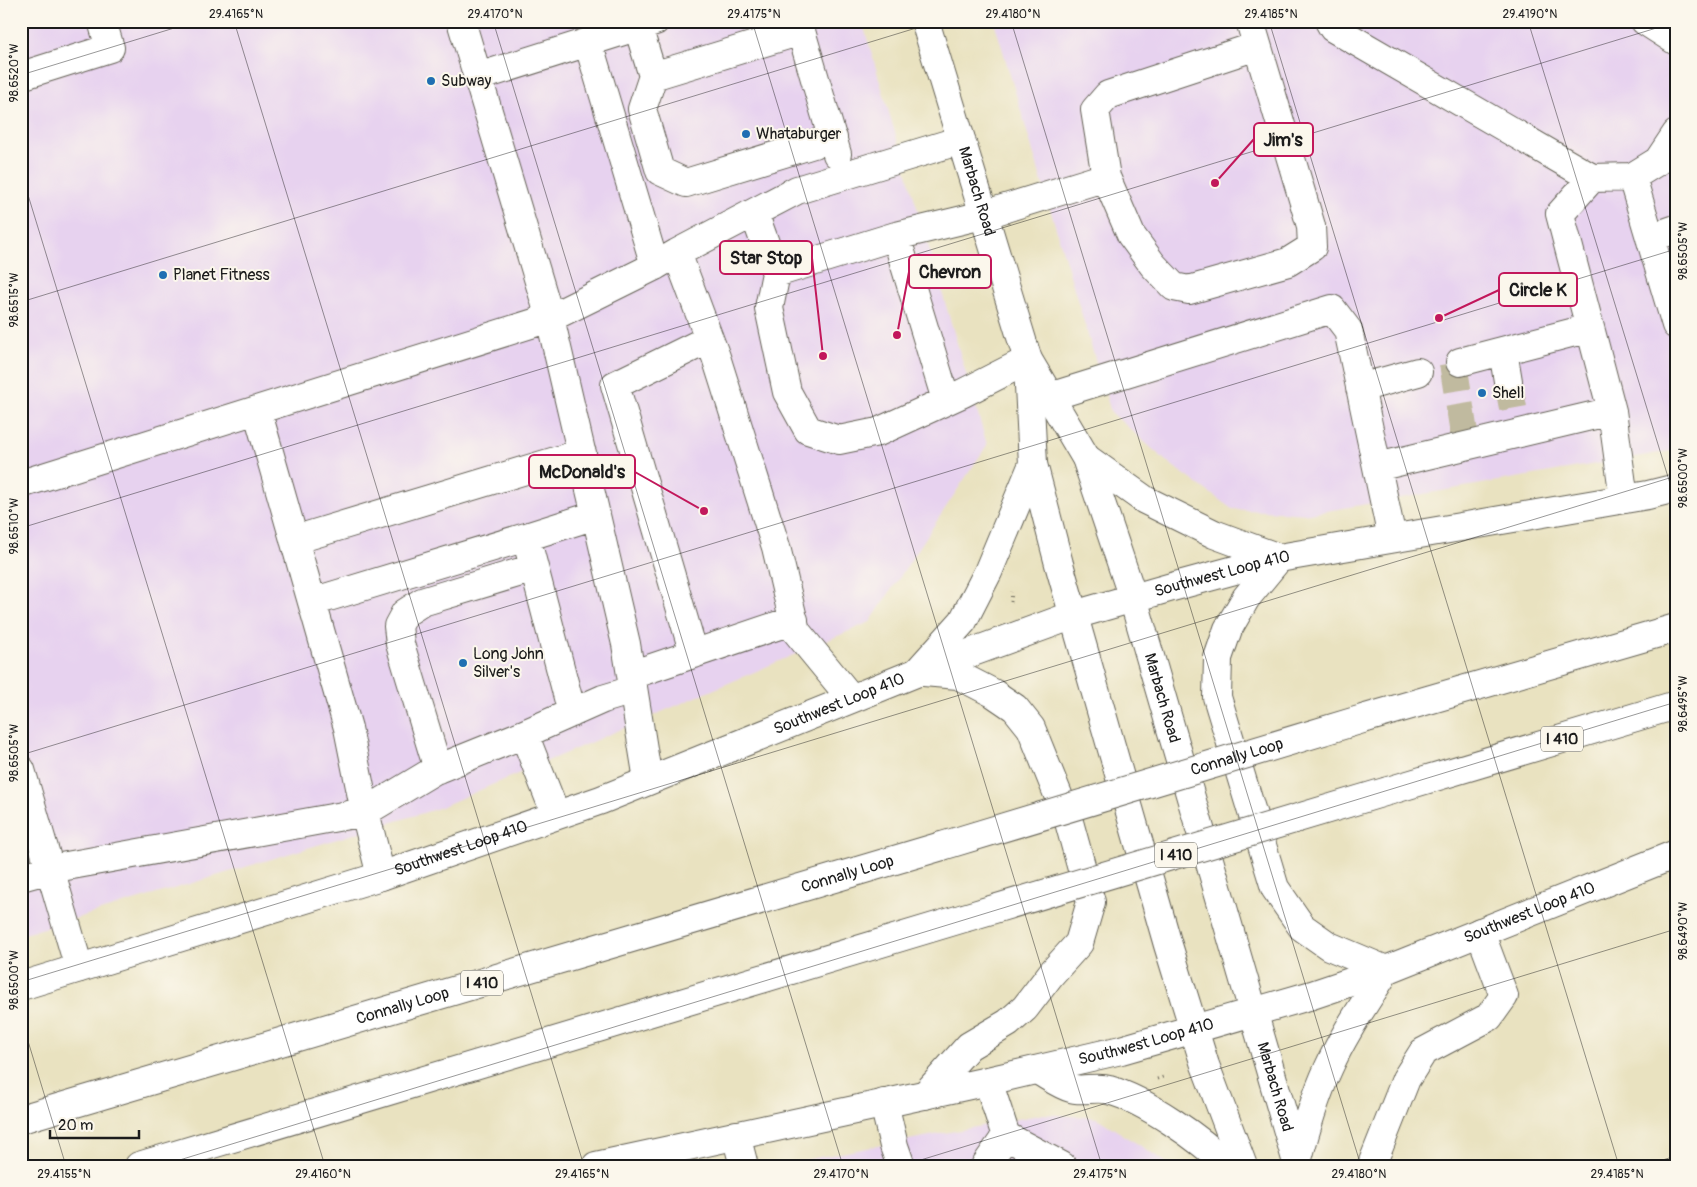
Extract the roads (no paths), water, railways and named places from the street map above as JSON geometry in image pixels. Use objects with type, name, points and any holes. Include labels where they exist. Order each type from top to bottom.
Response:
[{"type":"main road","points":[[21,76],[110,48],[102,21]]},
{"type":"main road","points":[[461,21],[550,318],[626,644],[648,780]]},
{"type":"main road","name":"Marbach Road","points":[[925,21],[1028,360],[1086,458],[1132,598],[1298,1164]]},
{"type":"main road","points":[[1330,21],[1333,28],[1592,178],[1632,177],[1658,161],[1676,134]]},
{"type":"main road","points":[[1646,21],[1676,40]]},
{"type":"main road","points":[[478,77],[646,24],[653,76],[642,109],[660,171],[686,183],[832,138]]},
{"type":"main road","points":[[653,76],[799,26],[844,175]]},
{"type":"main road","points":[[1254,34],[1311,226],[1312,247],[1288,262],[1189,290],[1174,287],[1153,265],[1131,235],[1106,177],[1095,110],[1108,95],[1254,34]]},
{"type":"main road","points":[[588,42],[666,259],[713,348],[776,547],[796,631],[851,698]]},
{"type":"main road","points":[[21,484],[550,318],[797,190],[960,140]]},
{"type":"main road","points":[[776,273],[896,236],[983,215],[1106,177]]},
{"type":"main road","points":[[1632,177],[1676,325]]},
{"type":"main road","points":[[1592,178],[1560,214],[1612,410],[1624,499]]},
{"type":"main road","points":[[754,213],[776,273],[769,308],[788,392],[808,430],[839,440],[878,432],[1028,360]]},
{"type":"main road","points":[[1650,238],[1676,229]]},
{"type":"main road","points":[[896,236],[946,400]]},
{"type":"main road","points":[[1049,397],[1332,309],[1348,330],[1392,538]]},
{"type":"main road","points":[[1460,362],[1590,328]]},
{"type":"main road","points":[[694,654],[616,385],[713,348]]},
{"type":"main road","points":[[1503,351],[1508,381]]},
{"type":"main road","name":"Marbach Road","points":[[1028,360],[1033,464],[1168,945],[1205,1065],[1243,1166]]},
{"type":"main road","points":[[1360,388],[1418,372]]},
{"type":"main road","points":[[257,410],[348,728],[365,812],[381,876]]},
{"type":"main road","points":[[1377,467],[1465,439],[1612,410]]},
{"type":"main road","points":[[294,540],[582,453]]},
{"type":"main road","points":[[1086,458],[1145,500],[1214,534],[1279,558],[1246,598],[1228,629],[1218,658],[1217,697],[1275,888],[1302,927],[1329,946],[1386,970],[1343,1038],[1329,1066],[1311,1113],[1298,1164]]},
{"type":"main road","points":[[918,672],[963,621],[988,572],[1033,464]]},
{"type":"main road","name":"Southwest Loop 410","points":[[21,986],[381,876],[601,800],[851,698],[1074,615],[1279,558],[1624,499],[1676,488]]},
{"type":"main road","points":[[312,602],[596,515]]},
{"type":"main road","points":[[526,537],[572,713]]},
{"type":"main road","points":[[438,769],[400,644],[398,626],[405,613],[422,602],[534,568]]},
{"type":"main road","points":[[21,877],[50,869],[365,812],[438,769],[572,713],[694,654],[794,620]]},
{"type":"main road","name":"Connally Loop","points":[[21,1119],[942,846],[1366,718],[1676,628]]},
{"type":"main road","points":[[918,672],[958,675],[993,692],[1015,708],[1031,728],[1070,822],[1091,902],[1079,943],[1051,974],[1025,1008],[1008,1023],[969,1046],[925,1095]]},
{"type":"main road","name":"I 410","points":[[138,1166],[1676,704]]},
{"type":"main road","points":[[1448,773],[1676,724]]},
{"type":"main road","points":[[524,734],[556,815]]},
{"type":"main road","points":[[21,770],[79,968]]},
{"type":"main road","name":"Southwest Loop 410","points":[[596,1166],[1037,1070],[1121,1050],[1254,1012],[1386,970],[1676,854]]},
{"type":"main road","points":[[1375,1166],[1374,1162],[1406,1078],[1423,1052],[1489,1017],[1504,996],[1480,932]]},
{"type":"main road","points":[[1037,1070],[1072,1089],[1108,1089],[1138,1102],[1184,1131],[1218,1156],[1228,1166]]},
{"type":"main road","points":[[988,1081],[1006,1136],[1056,1164]]},
{"type":"main road","points":[[884,1103],[894,1146],[901,1166]]},
{"type":"main road","points":[[736,1136],[744,1166]]},
{"type":"main road","points":[[985,1166],[1006,1136]]},
{"type":"tunnel","points":[[1453,363],[1464,433]]},
{"type":"tunnel","points":[[1508,381],[1516,424]]},
{"type":"place","name":"Subway","points":[[431,81]]},
{"type":"place","name":"Whataburger","points":[[746,134]]},
{"type":"place","name":"Jim's","points":[[1215,183]]},
{"type":"place","name":"Planet Fitness","points":[[163,275]]},
{"type":"place","name":"Circle K","points":[[1439,318]]},
{"type":"place","name":"Chevron","points":[[897,335]]},
{"type":"place","name":"Star Stop","points":[[823,356]]},
{"type":"place","name":"Shell","points":[[1482,393]]},
{"type":"place","name":"McDonald's","points":[[704,511]]},
{"type":"place","name":"Long John Silver's","points":[[463,663]]}]
